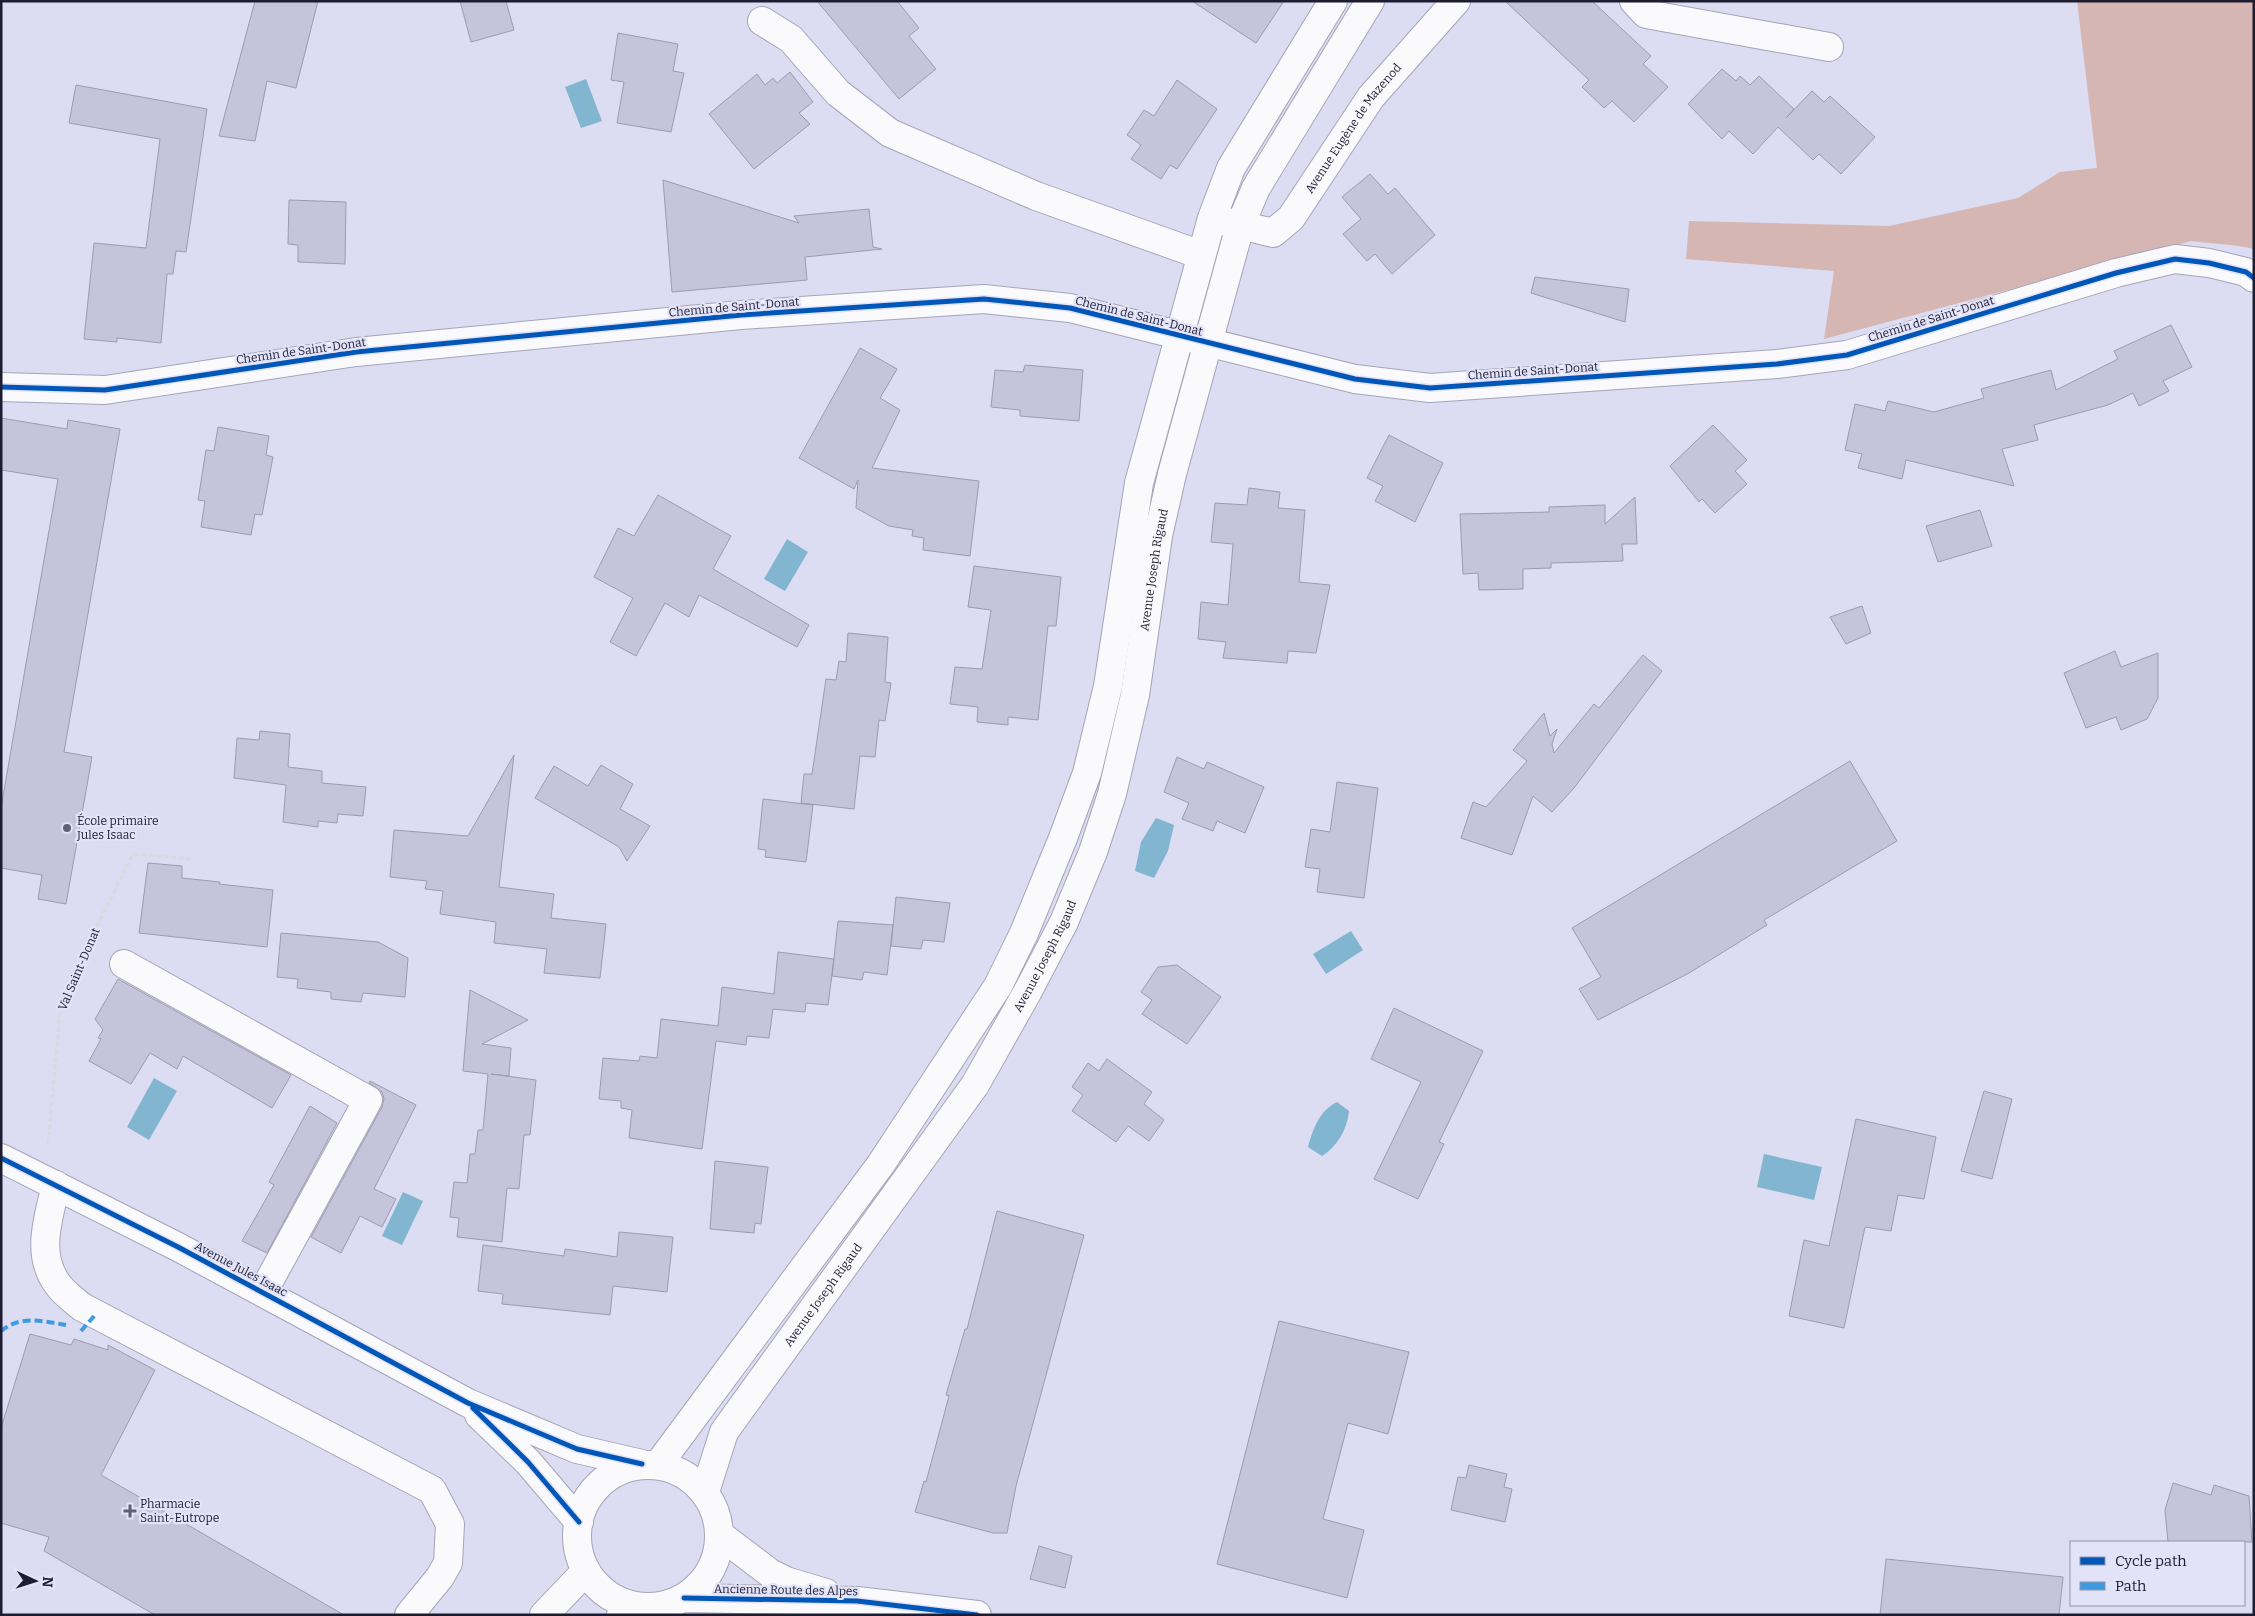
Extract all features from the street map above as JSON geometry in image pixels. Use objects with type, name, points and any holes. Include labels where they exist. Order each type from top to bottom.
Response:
[{"type":"street","points":[[650,1464],[881,1164],[993,993],[1024,933],[1087,773],[1112,667],[1139,483],[1212,218],[1231,168],[1333,1]]},
{"type":"street","points":[[1209,344],[1240,226],[1256,188],[1370,1]]},
{"type":"street","name":"Avenue Eugène de Mazenod","points":[[1212,218],[1273,233],[1292,218],[1371,97],[1456,1]]},
{"type":"street","points":[[1634,1],[1646,14],[1829,47]]},
{"type":"street","points":[[762,22],[791,39],[838,93],[890,133],[1036,196],[1201,255]]},
{"type":"street","name":"Chemin de Saint-Donat","points":[[1,386],[105,390],[356,352],[741,315],[984,299],[1070,308],[1355,379],[1430,388],[1778,364],[1847,355],[2116,272],[2174,259],[2209,263],[2246,272],[2254,278]]},
{"type":"street","name":"Avenue Joseph Rigaud","points":[[706,1492],[724,1432],[975,1085],[1064,922],[1093,852],[1112,794],[1137,686],[1158,536],[1172,474],[1209,344]]},
{"type":"street","points":[[124,964],[368,1100],[263,1292]]},
{"type":"street","name":"Avenue Jules Isaac","points":[[1,1158],[263,1292],[468,1403],[577,1449],[650,1464]]},
{"type":"street","points":[[50,1182],[44,1256],[58,1286],[82,1307],[432,1490],[450,1524],[448,1563],[440,1577],[409,1615]]},
{"type":"street","name":"Avenue Jules Isaac","points":[[468,1403],[528,1462],[578,1522]]},
{"type":"street","points":[[650,1464],[684,1473],[706,1492],[717,1513],[720,1536],[711,1572],[684,1598],[660,1607],[628,1611],[606,1594],[586,1570],[577,1547],[578,1522],[591,1494],[613,1473],[650,1464]]},
{"type":"street","name":"Ancienne Route des Alpes","points":[[720,1536],[770,1573],[786,1581],[857,1601]]},
{"type":"street","points":[[544,1615],[586,1570]]},
{"type":"street","name":"Ancienne Route des Alpes","points":[[684,1598],[857,1601],[977,1615]]},
{"type":"shaded area","points":[[2077,1],[2254,1],[2254,249],[2191,241],[1824,339],[1834,271],[1686,259],[1689,221],[1889,226],[2018,198],[2060,172],[2097,168]]},
{"type":"water","points":[[586,79],[602,121],[581,128],[565,87]]},
{"type":"water","points":[[787,539],[808,552],[785,591],[764,579]]},
{"type":"water","points":[[1156,818],[1174,825],[1168,851],[1154,878],[1135,871],[1141,842]]},
{"type":"water","points":[[1351,931],[1363,950],[1326,974],[1313,954]]},
{"type":"water","points":[[154,1078],[177,1091],[149,1140],[127,1127]]},
{"type":"water","points":[[1337,1102],[1349,1111],[1348,1118],[1344,1131],[1337,1143],[1322,1156],[1308,1147],[1321,1115]]},
{"type":"water","points":[[1764,1154],[1822,1167],[1814,1200],[1757,1187]]},
{"type":"water","points":[[403,1192],[423,1201],[402,1245],[382,1236]]},
{"type":"building","points":[[255,1],[318,1],[296,88],[267,81],[255,141],[219,136]]},
{"type":"building","points":[[460,1],[506,1],[514,30],[471,42]]},
{"type":"building","points":[[817,1],[897,1],[919,28],[909,36],[936,69],[899,99]]},
{"type":"building","points":[[1192,1],[1284,1],[1256,43]]},
{"type":"building","points":[[1505,1],[1592,1],[1651,56],[1643,64],[1668,87],[1634,122],[1612,101],[1604,108],[1582,87],[1589,80]]},
{"type":"building","points":[[618,33],[678,44],[673,71],[684,73],[671,132],[617,123],[624,82],[611,80]]},
{"type":"building","points":[[1722,69],[1736,81],[1740,76],[1750,85],[1759,76],[1794,109],[1786,118],[1812,91],[1824,102],[1830,96],[1875,137],[1841,174],[1819,154],[1813,160],[1778,127],[1753,154],[1729,131],[1722,139],[1688,104]]},
{"type":"building","points":[[790,72],[813,102],[799,113],[810,124],[754,169],[709,114],[757,74],[765,85],[773,78],[777,83]]},
{"type":"building","points":[[1177,80],[1217,109],[1177,169],[1170,165],[1161,179],[1131,159],[1141,145],[1127,135],[1144,110],[1154,116]]},
{"type":"building","points":[[76,85],[207,109],[186,252],[176,251],[173,274],[167,274],[161,343],[117,338],[117,342],[84,339],[94,243],[146,248],[160,139],[69,123]]},
{"type":"building","points":[[1370,174],[1388,194],[1395,188],[1435,235],[1392,274],[1375,254],[1367,261],[1343,234],[1361,219],[1342,197]]},
{"type":"building","points":[[663,180],[799,223],[794,216],[869,209],[873,247],[882,249],[805,257],[807,280],[672,292]]},
{"type":"building","points":[[289,200],[346,202],[345,264],[298,262],[298,245],[288,244]]},
{"type":"building","points":[[1535,277],[1629,289],[1625,322],[1531,293]]},
{"type":"building","points":[[2171,325],[2192,367],[2163,381],[2169,391],[2139,406],[2133,393],[2108,405],[2034,425],[2038,440],[2002,449],[2014,486],[1906,460],[1902,479],[1858,468],[1862,454],[1845,450],[1855,404],[1885,411],[1888,401],[1934,412],[1984,398],[1981,389],[2051,370],[2056,390],[2118,359],[2114,351]]},
{"type":"building","points":[[860,348],[897,369],[880,398],[900,410],[872,468],[979,481],[970,556],[923,550],[924,538],[912,536],[913,530],[889,526],[856,508],[858,480],[854,489],[799,458]]},
{"type":"building","points":[[1025,365],[1083,370],[1079,421],[1020,416],[1020,410],[991,407],[995,370],[1023,372]]},
{"type":"building","points":[[1,418],[67,429],[68,420],[120,429],[64,752],[92,757],[66,904],[38,899],[42,875],[1,868],[1,808],[58,479],[1,470]]},
{"type":"building","points":[[1713,425],[1747,460],[1735,471],[1747,484],[1715,513],[1702,499],[1699,502],[1670,466]]},
{"type":"building","points":[[218,427],[269,436],[266,455],[273,457],[262,515],[255,514],[251,535],[201,527],[205,501],[198,500],[206,450],[214,451]]},
{"type":"building","points":[[1389,435],[1443,463],[1415,522],[1375,501],[1383,486],[1367,478]]},
{"type":"building","points":[[1249,488],[1280,492],[1278,508],[1305,510],[1299,582],[1330,585],[1316,653],[1288,651],[1287,663],[1223,658],[1226,642],[1198,639],[1201,602],[1228,605],[1233,544],[1211,542],[1215,503],[1247,505]]},
{"type":"building","points":[[658,495],[731,536],[713,569],[809,625],[797,647],[699,595],[689,617],[665,603],[636,656],[610,642],[633,598],[594,577],[618,528],[634,536]]},
{"type":"building","points":[[1635,497],[1637,544],[1622,544],[1623,561],[1551,563],[1551,568],[1523,569],[1523,589],[1479,590],[1478,573],[1463,574],[1460,514],[1549,512],[1549,507],[1605,505],[1605,524]]},
{"type":"building","points":[[1980,510],[1992,546],[1938,562],[1926,526]]},
{"type":"building","points":[[974,566],[1061,577],[1056,626],[1048,626],[1038,720],[1008,717],[1008,725],[977,722],[978,707],[950,704],[955,667],[982,669],[991,610],[968,607]]},
{"type":"building","points":[[1862,606],[1871,633],[1846,644],[1830,617]]},
{"type":"building","points":[[848,633],[888,637],[885,682],[891,683],[885,721],[879,720],[875,757],[860,756],[854,809],[801,803],[804,774],[812,774],[826,679],[836,680],[839,661],[846,662]]},
{"type":"building","points":[[2115,651],[2121,667],[2158,653],[2158,698],[2147,719],[2121,730],[2116,717],[2086,728],[2064,673]]},
{"type":"building","points":[[1643,655],[1662,671],[1574,788],[1552,812],[1533,796],[1512,855],[1461,838],[1473,802],[1486,807],[1527,761],[1513,750],[1544,713],[1550,736],[1557,729],[1552,744],[1554,753],[1594,704],[1599,708]]},
{"type":"building","points":[[260,731],[290,734],[288,767],[322,771],[322,783],[366,787],[363,816],[338,814],[337,823],[318,821],[318,827],[283,822],[286,785],[234,778],[237,738],[259,740]]},
{"type":"building","points":[[514,755],[499,887],[554,894],[551,918],[606,924],[600,978],[544,973],[547,949],[494,943],[496,922],[440,914],[443,891],[425,889],[427,881],[390,877],[394,830],[468,836]]},
{"type":"building","points":[[1177,757],[1204,769],[1207,762],[1264,787],[1245,833],[1217,821],[1213,831],[1182,819],[1189,803],[1164,792]]},
{"type":"building","points":[[1850,761],[1897,841],[1764,920],[1767,925],[1689,973],[1598,1020],[1579,989],[1601,977],[1572,928]]},
{"type":"building","points":[[601,765],[633,784],[620,809],[650,826],[627,861],[619,847],[535,798],[554,766],[588,786]]},
{"type":"building","points":[[1337,782],[1378,788],[1364,898],[1317,892],[1320,869],[1305,867],[1311,829],[1330,832]]},
{"type":"building","points":[[763,799],[813,805],[806,862],[765,857],[766,850],[758,849]]},
{"type":"building","points":[[148,863],[182,866],[182,878],[273,890],[267,947],[139,933]]},
{"type":"building","points":[[896,897],[950,903],[944,942],[923,940],[921,949],[891,946]]},
{"type":"building","points":[[838,921],[893,925],[887,975],[864,972],[862,980],[832,976]]},
{"type":"building","points":[[281,933],[378,942],[408,958],[405,997],[363,993],[361,1002],[331,999],[331,992],[297,988],[298,979],[277,977]]},
{"type":"building","points":[[778,952],[834,959],[828,1005],[806,1003],[805,1012],[773,1009],[769,1038],[747,1036],[746,1045],[716,1041],[702,1149],[629,1138],[632,1110],[621,1108],[621,1101],[599,1099],[603,1058],[639,1061],[640,1056],[657,1058],[661,1019],[718,1026],[722,987],[774,994]]},
{"type":"building","points":[[1177,965],[1221,997],[1187,1044],[1142,1014],[1152,1000],[1141,992],[1158,967]]},
{"type":"building","points":[[118,979],[291,1075],[272,1108],[183,1056],[177,1069],[150,1053],[131,1084],[89,1061],[101,1039],[98,1038],[103,1030],[95,1019]]},
{"type":"building","points":[[470,990],[528,1020],[482,1044],[511,1048],[509,1076],[491,1074],[536,1080],[530,1135],[524,1135],[519,1189],[507,1188],[502,1242],[457,1237],[459,1218],[450,1217],[454,1182],[467,1183],[470,1154],[475,1154],[478,1130],[483,1130],[488,1074],[463,1071]]},
{"type":"building","points":[[1394,1008],[1483,1051],[1439,1142],[1444,1144],[1418,1199],[1374,1179],[1421,1082],[1371,1059]]},
{"type":"building","points":[[1107,1059],[1152,1092],[1144,1104],[1164,1120],[1149,1141],[1128,1126],[1116,1142],[1072,1111],[1083,1095],[1072,1087],[1088,1063],[1099,1071]]},
{"type":"building","points":[[370,1081],[416,1105],[374,1189],[396,1199],[382,1227],[360,1216],[341,1253],[311,1237],[382,1107],[384,1099],[382,1092],[369,1083]]},
{"type":"building","points":[[1984,1091],[2012,1099],[1992,1179],[1961,1171]]},
{"type":"building","points":[[310,1106],[337,1123],[267,1253],[242,1241],[274,1185],[269,1182]]},
{"type":"building","points":[[1856,1119],[1936,1137],[1924,1199],[1898,1195],[1891,1231],[1865,1227],[1844,1328],[1789,1316],[1804,1240],[1829,1246]]},
{"type":"building","points":[[715,1161],[768,1167],[761,1224],[755,1223],[754,1233],[710,1229]]},
{"type":"building","points":[[997,1211],[1084,1235],[1016,1486],[1007,1533],[993,1533],[915,1512],[924,1481],[926,1482],[949,1396],[946,1395],[965,1329],[967,1329]]},
{"type":"building","points":[[619,1232],[673,1237],[667,1292],[613,1286],[610,1315],[502,1304],[503,1294],[478,1291],[483,1245],[564,1256],[565,1249],[617,1257]]},
{"type":"building","points":[[1279,1321],[1409,1352],[1388,1434],[1348,1423],[1323,1519],[1364,1530],[1347,1598],[1217,1564]]},
{"type":"building","points":[[30,1334],[71,1345],[74,1339],[108,1350],[108,1345],[155,1370],[101,1475],[344,1615],[155,1615],[44,1551],[49,1537],[1,1523],[1,1428]]},
{"type":"building","points":[[1469,1465],[1507,1474],[1504,1487],[1512,1489],[1505,1522],[1451,1510],[1458,1477],[1466,1478]]},
{"type":"building","points":[[2173,1483],[2211,1495],[2214,1485],[2249,1496],[2252,1542],[2168,1541],[2165,1510]]},
{"type":"building","points":[[1039,1546],[1072,1556],[1065,1588],[1030,1579]]},
{"type":"building","points":[[1886,1559],[2063,1577],[2059,1615],[1880,1615]]},
{"type":"marked path","points":[[81,1331],[95,1315]]},
{"type":"marked path","points":[[1,1331],[16,1323],[32,1320],[66,1325]]},
{"type":"cycle path","points":[[1,387],[105,390],[356,352],[741,315],[984,299],[1070,308],[1355,379],[1430,388],[1777,364],[1847,355],[2116,273],[2175,259],[2209,263],[2246,272],[2254,278]]},
{"type":"cycle path","points":[[1,1158],[178,1247],[468,1403],[577,1449],[642,1464]]},
{"type":"cycle path","points":[[473,1408],[528,1462],[579,1522]]},
{"type":"cycle path","points":[[684,1598],[857,1601],[977,1615]]},
{"type":"place","name":"École primaire Jules Isaac","points":[[67,828]]},
{"type":"place","name":"Pharmacie Saint-Eutrope","points":[[130,1511]]}]
